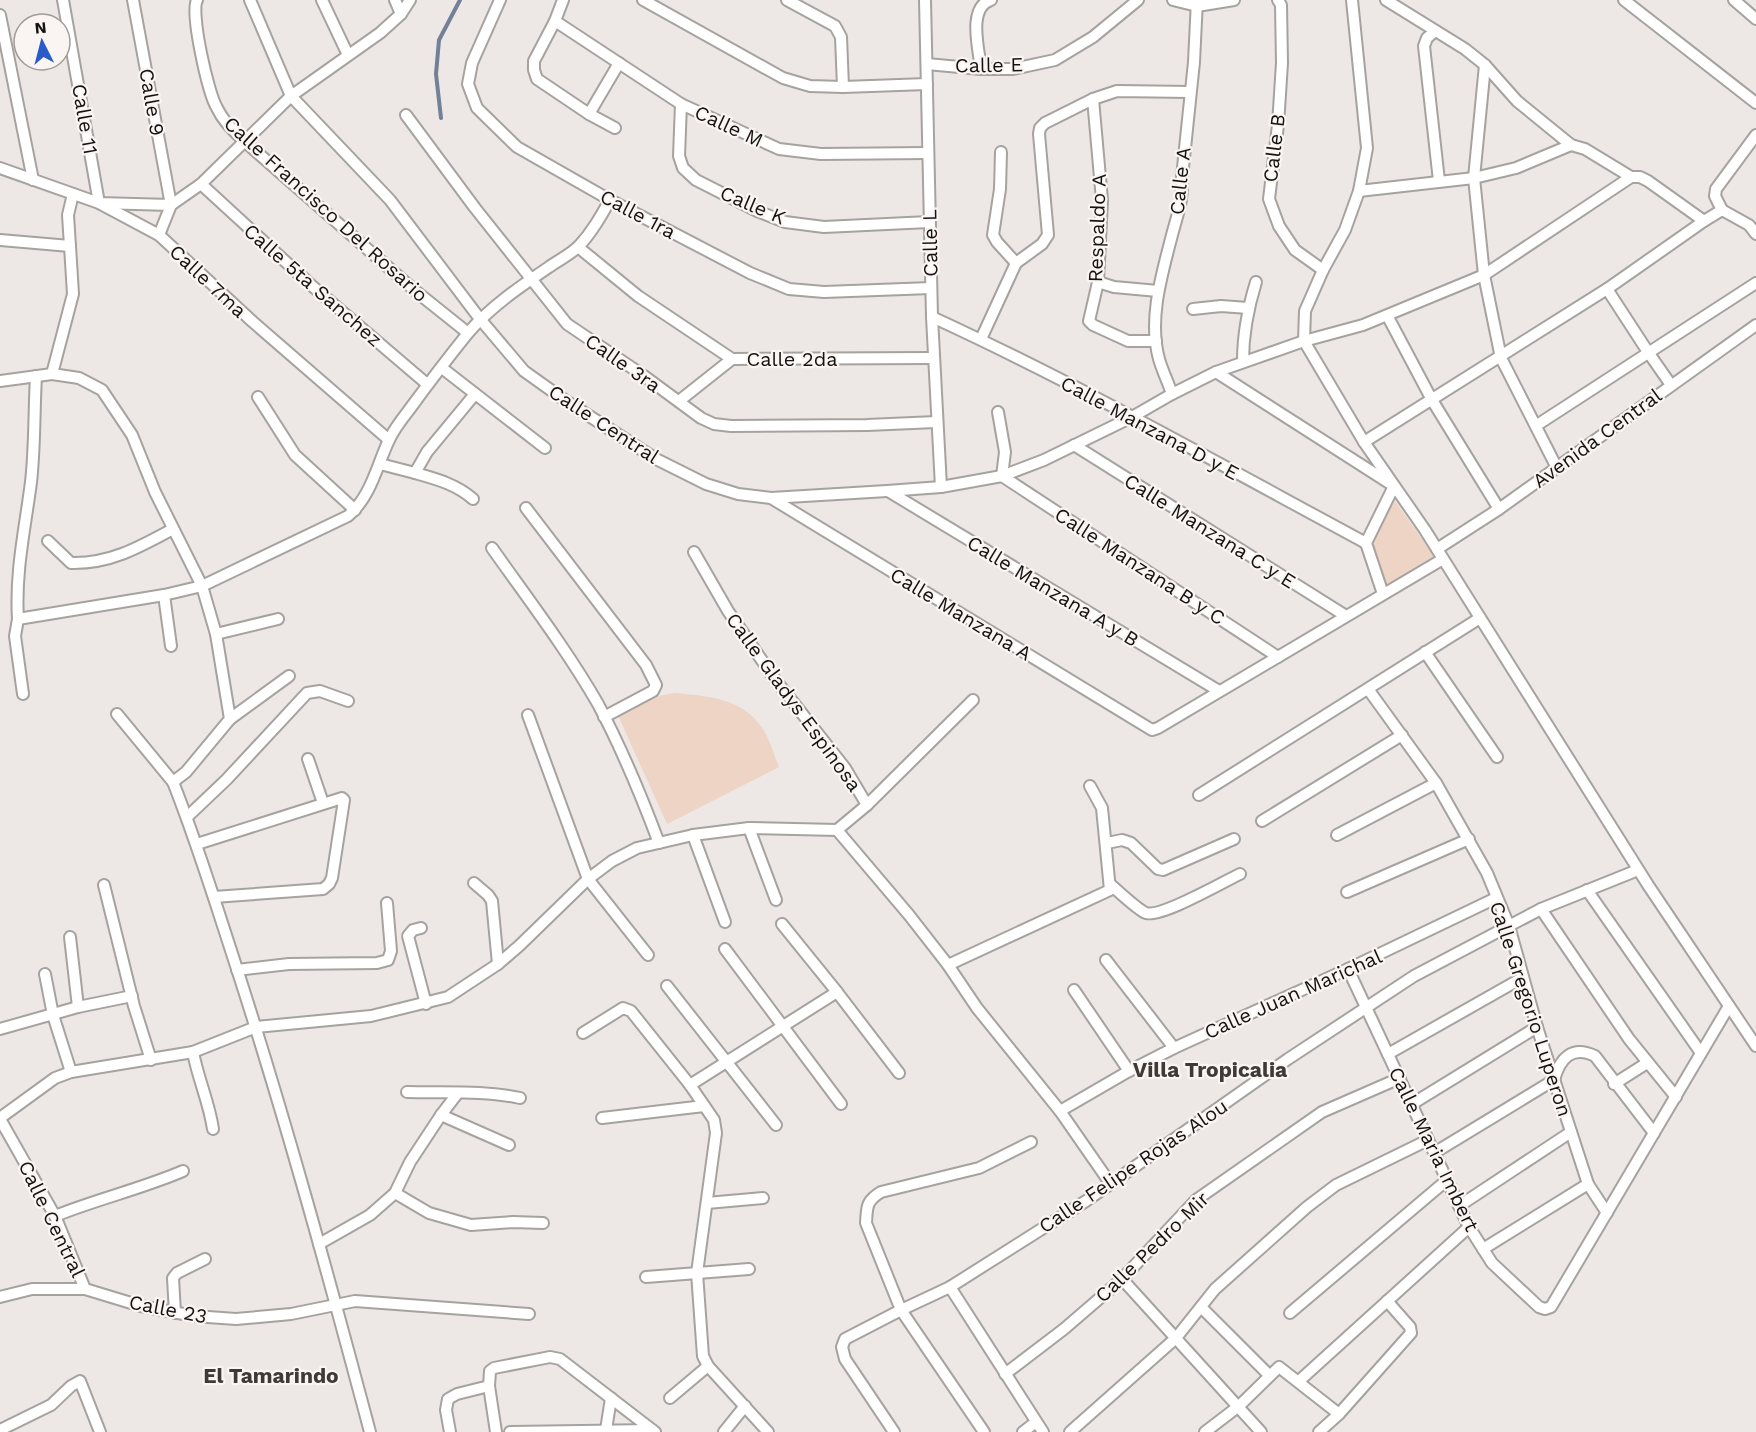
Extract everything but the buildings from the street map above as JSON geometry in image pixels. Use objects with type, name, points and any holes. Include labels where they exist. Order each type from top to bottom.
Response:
[{"type":"street","name":"Calle 11","points":[[63,0],[99,203]]},
{"type":"street","name":"Calle 9","points":[[134,0],[171,205]]},
{"type":"street","name":"Calle Francisco Del Rosario","points":[[197,0],[194,7],[200,49],[215,106],[224,121],[413,289],[468,333]]},
{"type":"street","name":"Calle Central","points":[[250,0],[291,96],[390,200],[480,319],[524,370],[566,401],[656,459],[706,484],[738,494],[771,498],[887,491],[941,487],[1002,476],[1044,460],[1132,417],[1216,372],[1304,341],[1388,317],[1484,275],[1631,177]]},
{"type":"street","points":[[322,0],[348,55]]},
{"type":"street","points":[[394,0],[401,14]]},
{"type":"street","points":[[159,234],[171,205],[201,184],[243,140],[291,96],[380,33],[401,14],[410,0]]},
{"type":"street","name":"Calle 1ra","points":[[500,0],[471,63],[468,84],[477,108],[517,147],[610,200],[750,273],[789,289],[824,292],[931,288]]},
{"type":"street","points":[[563,0],[534,61],[537,79],[589,114],[615,128]]},
{"type":"street","points":[[643,0],[783,78],[810,86],[927,84]]},
{"type":"street","points":[[787,0],[835,26],[842,37],[843,87]]},
{"type":"street","name":"Calle L","points":[[925,0],[931,288],[941,487]]},
{"type":"street","points":[[981,69],[976,21],[978,12],[986,2],[991,0]]},
{"type":"street","name":"Calle E","points":[[927,64],[981,69],[1013,69],[1055,60],[1093,37],[1138,0]]},
{"type":"street","points":[[1173,0],[1197,3],[1234,0]]},
{"type":"street","points":[[1352,0],[1367,148],[1359,191],[1346,230],[1323,270],[1305,311],[1304,341],[1364,442],[1440,554],[1638,870],[1756,1046]]},
{"type":"street","points":[[1386,0],[1465,49],[1485,65],[1517,100],[1571,145],[1585,149],[1631,177],[1640,177],[1648,181],[1704,221]]},
{"type":"street","points":[[1624,0],[1756,103]]},
{"type":"street","points":[[1734,0],[1756,19]]},
{"type":"street","name":"Calle A","points":[[1172,394],[1159,358],[1156,341],[1158,291],[1183,195],[1183,165],[1194,62],[1197,3]]},
{"type":"street","name":"Calle B","points":[[1280,3],[1282,63],[1269,200],[1279,226],[1292,246],[1298,253],[1323,270]]},
{"type":"street","points":[[0,15],[33,180]]},
{"type":"street","name":"Calle M","points":[[555,21],[681,104],[778,149],[821,154],[928,153]]},
{"type":"street","points":[[1436,31],[1427,38],[1424,46],[1439,181]]},
{"type":"street","points":[[589,114],[619,63]]},
{"type":"street","points":[[1485,65],[1474,178],[1484,275],[1501,358],[1557,468]]},
{"type":"street","points":[[981,339],[1016,263],[1042,244],[1048,235],[1038,134],[1040,128],[1045,123],[1094,99],[1117,92],[1190,92]]},
{"type":"street","name":"Respaldo A","points":[[1094,99],[1102,200],[1098,282],[1089,321],[1128,341],[1156,341]]},
{"type":"street","name":"Calle K","points":[[681,104],[679,156],[683,168],[696,180],[756,211],[785,222],[824,227],[929,222]]},
{"type":"street","name":"Calle 3ra","points":[[406,115],[567,324],[700,418],[714,424],[731,426],[936,422]]},
{"type":"street","points":[[1754,226],[1722,210],[1716,196],[1716,189],[1756,135]]},
{"type":"street","points":[[1359,191],[1474,178],[1516,168],[1571,145]]},
{"type":"street","points":[[1001,152],[1000,189],[993,235],[1016,263]]},
{"type":"street","name":"Calle 7ma","points":[[0,168],[99,203],[159,234],[253,322],[389,440]]},
{"type":"street","name":"Calle 5ta Sanchez","points":[[201,184],[303,278],[427,384]]},
{"type":"street","points":[[52,374],[73,294],[68,215],[73,194]]},
{"type":"street","points":[[18,619],[164,595],[202,586],[348,516],[356,510],[380,464],[389,440],[427,384],[468,333],[480,319],[531,279],[578,248],[610,200]]},
{"type":"street","points":[[99,203],[171,205]]},
{"type":"street","points":[[1364,442],[1501,358],[1722,210]]},
{"type":"street","points":[[0,240],[70,246]]},
{"type":"street","name":"Calle 2da","points":[[578,248],[639,296],[702,341],[732,359],[934,358]]},
{"type":"street","points":[[1098,282],[1114,287],[1158,291]]},
{"type":"street","points":[[1244,361],[1243,343],[1248,308],[1257,282]]},
{"type":"street","points":[[1537,425],[1756,283]]},
{"type":"street","points":[[1607,289],[1671,384]]},
{"type":"street","points":[[1193,309],[1221,306],[1248,308]]},
{"type":"street","name":"Calle Manzana D y E","points":[[932,317],[981,339],[1132,417],[1366,543]]},
{"type":"street","points":[[1388,317],[1432,400],[1499,508]]},
{"type":"street","name":"Avenida Central","points":[[1152,730],[1383,594],[1440,554],[1499,508],[1756,325]]},
{"type":"street","points":[[679,402],[732,359]]},
{"type":"street","points":[[442,368],[545,448]]},
{"type":"street","points":[[1216,372],[1394,486]]},
{"type":"street","points":[[0,381],[52,374],[80,378],[102,390],[132,435],[155,492],[202,586],[216,633],[230,719]]},
{"type":"street","points":[[23,694],[15,636],[18,619],[20,547],[31,480],[36,376]]},
{"type":"street","points":[[415,473],[438,438],[476,394]]},
{"type":"street","points":[[258,397],[295,455],[356,510]]},
{"type":"street","points":[[998,412],[1005,452],[1002,476]]},
{"type":"street","name":"Calle Manzana C y E","points":[[1074,445],[1346,616]]},
{"type":"street","points":[[380,464],[452,485],[462,489],[473,499]]},
{"type":"street","name":"Calle Manzana B y C","points":[[1002,476],[1278,657]]},
{"type":"street","points":[[1383,594],[1366,543],[1394,486]]},
{"type":"street","name":"Calle Manzana A y B","points":[[887,491],[1219,691]]},
{"type":"street","name":"Calle Manzana A","points":[[771,498],[1152,730]]},
{"type":"street","points":[[526,508],[646,665],[654,679],[656,685],[653,691],[604,717]]},
{"type":"street","points":[[48,541],[71,563],[90,564],[131,552],[173,529]]},
{"type":"street","points":[[492,548],[549,630],[604,717],[636,781],[659,843]]},
{"type":"street","name":"Calle Gladys Espinosa","points":[[694,552],[728,611],[774,678],[845,768],[867,805],[858,815],[837,830]]},
{"type":"street","points":[[164,595],[171,646]]},
{"type":"street","points":[[1200,795],[1480,618]]},
{"type":"street","points":[[216,633],[278,619]]},
{"type":"street","points":[[1425,652],[1497,757]]},
{"type":"street","points":[[173,782],[186,772],[230,719],[289,676]]},
{"type":"street","name":"Calle Gregorio Luperon","points":[[1368,689],[1436,783],[1487,873],[1509,926],[1537,1027],[1588,1184],[1606,1213]]},
{"type":"street","points":[[187,817],[227,779],[307,693],[320,691],[348,701]]},
{"type":"street","points":[[867,805],[973,700]]},
{"type":"street","points":[[117,714],[173,782],[197,844],[256,1027],[337,1304],[370,1432]]},
{"type":"street","points":[[528,715],[588,879],[648,955]]},
{"type":"street","points":[[1262,821],[1402,735]]},
{"type":"street","points":[[308,759],[324,803]]},
{"type":"street","points":[[1337,835],[1436,783]]},
{"type":"street","points":[[948,965],[1110,890],[1107,843],[1101,803],[1090,786]]},
{"type":"street","points":[[197,844],[342,798],[345,804],[335,863],[329,884],[323,889],[214,897]]},
{"type":"street","points":[[749,828],[776,900]]},
{"type":"street","points":[[0,1118],[55,1078],[71,1072],[193,1052],[256,1027],[371,1016],[448,997],[498,964],[588,879],[620,856],[637,848],[693,835],[749,828],[837,830],[948,965],[977,1008],[1060,1111],[1110,1183]]},
{"type":"street","points":[[693,835],[725,921]]},
{"type":"street","points":[[1107,843],[1122,840],[1131,843],[1158,869],[1163,870],[1234,838]]},
{"type":"street","points":[[1347,892],[1468,839]]},
{"type":"street","name":"Calle Felipe Rojas Alou","points":[[894,1432],[845,1359],[842,1347],[845,1339],[950,1287],[1110,1183],[1366,1006],[1414,976],[1541,909],[1638,870]]},
{"type":"street","points":[[1110,884],[1143,911],[1152,914],[1170,909],[1240,874]]},
{"type":"street","points":[[474,883],[492,901],[498,964]]},
{"type":"street","points":[[104,885],[151,1060]]},
{"type":"street","points":[[1587,890],[1701,1053]]},
{"type":"street","name":"Calle Juan Marichal","points":[[1060,1111],[1174,1048],[1348,969],[1496,897]]},
{"type":"street","points":[[237,970],[289,964],[377,963],[388,960],[391,951],[387,903]]},
{"type":"street","points":[[1541,909],[1647,1063],[1676,1097]]},
{"type":"street","points":[[782,924],[899,1073]]},
{"type":"street","points":[[421,928],[414,930],[408,936],[426,1004]]},
{"type":"street","points":[[69,937],[78,1007]]},
{"type":"street","points":[[725,949],[841,1104]]},
{"type":"street","points":[[1106,960],[1174,1048]]},
{"type":"street","name":"Calle Maria Imbert","points":[[1348,969],[1469,1227],[1492,1263],[1539,1307],[1545,1309],[1551,1307],[1606,1213]]},
{"type":"street","points":[[45,974],[52,1015],[71,1072]]},
{"type":"street","points":[[1388,1054],[1522,978]]},
{"type":"street","points":[[668,986],[776,1125]]},
{"type":"street","points":[[1074,990],[1129,1071]]},
{"type":"street","points":[[690,1085],[837,992]]},
{"type":"street","points":[[0,1029],[78,1007],[132,996]]},
{"type":"street","points":[[1606,1213],[1729,1006]]},
{"type":"street","points":[[583,1033],[623,1008],[627,1009],[690,1085],[714,1120],[716,1133],[697,1273],[703,1356],[708,1366],[768,1432]]},
{"type":"street","points":[[1412,1104],[1537,1027]]},
{"type":"street","points":[[193,1052],[213,1129]]},
{"type":"street","points":[[1434,1153],[1554,1080],[1558,1066],[1564,1058],[1575,1053],[1587,1052],[1595,1056],[1614,1084],[1654,1133]]},
{"type":"street","points":[[1614,1084],[1647,1063]]},
{"type":"street","name":"Calle Pedro Mir","points":[[1005,1374],[1064,1329],[1122,1280],[1196,1200],[1322,1112],[1400,1078]]},
{"type":"street","points":[[407,1092],[457,1094],[496,1092],[520,1098]]},
{"type":"street","points":[[319,1244],[370,1215],[395,1193],[410,1162],[457,1094]]},
{"type":"street","points":[[602,1118],[704,1106]]},
{"type":"street","points":[[441,1115],[509,1145]]},
{"type":"street","name":"Calle Central","points":[[0,1118],[55,1216],[86,1288]]},
{"type":"street","points":[[1459,1206],[1571,1132]]},
{"type":"street","points":[[1070,1432],[1176,1338],[1215,1289],[1307,1207],[1336,1185],[1428,1140]]},
{"type":"street","points":[[984,1432],[901,1310],[866,1223],[867,1208],[871,1198],[881,1192],[979,1168],[1031,1142]]},
{"type":"street","points":[[55,1216],[83,1205],[151,1185],[183,1171]]},
{"type":"street","points":[[1290,1313],[1447,1180]]},
{"type":"street","points":[[1483,1249],[1588,1184]]},
{"type":"street","points":[[395,1193],[429,1213],[471,1225],[513,1222],[543,1223]]},
{"type":"street","points":[[707,1203],[763,1198]]},
{"type":"street","points":[[1299,1381],[1469,1227]]},
{"type":"street","points":[[176,1313],[173,1278],[177,1273],[205,1259]]},
{"type":"street","points":[[646,1277],[749,1269]]},
{"type":"street","points":[[1122,1280],[1261,1432]]},
{"type":"street","points":[[950,1287],[1043,1432]]},
{"type":"street","name":"Calle 23","points":[[0,1297],[32,1288],[86,1288],[141,1306],[194,1316],[236,1319],[291,1314],[355,1301],[529,1314]]},
{"type":"street","points":[[1319,1432],[1339,1414],[1411,1334],[1410,1327],[1387,1302]]},
{"type":"street","points":[[1201,1307],[1269,1375]]},
{"type":"street","points":[[496,1432],[488,1377],[494,1368],[550,1357],[560,1359],[653,1431]]},
{"type":"street","points":[[670,1398],[708,1366]]},
{"type":"street","points":[[1205,1432],[1239,1406],[1269,1375],[1281,1367],[1339,1414]]},
{"type":"street","points":[[0,1430],[51,1405],[71,1386],[81,1381],[99,1432]]},
{"type":"street","points":[[450,1432],[446,1410],[448,1399],[489,1386]]},
{"type":"street","points":[[606,1430],[611,1398]]},
{"type":"street","points":[[724,1432],[745,1406]]},
{"type":"street","points":[[1023,1432],[1036,1422]]},
{"type":"street","points":[[510,1432],[653,1431]]},
{"type":"shaded area","points":[[1395,501],[1434,556],[1385,586],[1371,542]]},
{"type":"shaded area","points":[[675,693],[712,697],[745,710],[765,732],[779,767],[667,824],[616,711],[652,697]]},
{"type":"waterway","points":[[441,118],[436,74],[439,40],[460,0]]},
{"type":"district","name":"Villa Tropicalia","points":[[1210,1069]]},
{"type":"district","name":"El Tamarindo","points":[[271,1375]]}]
